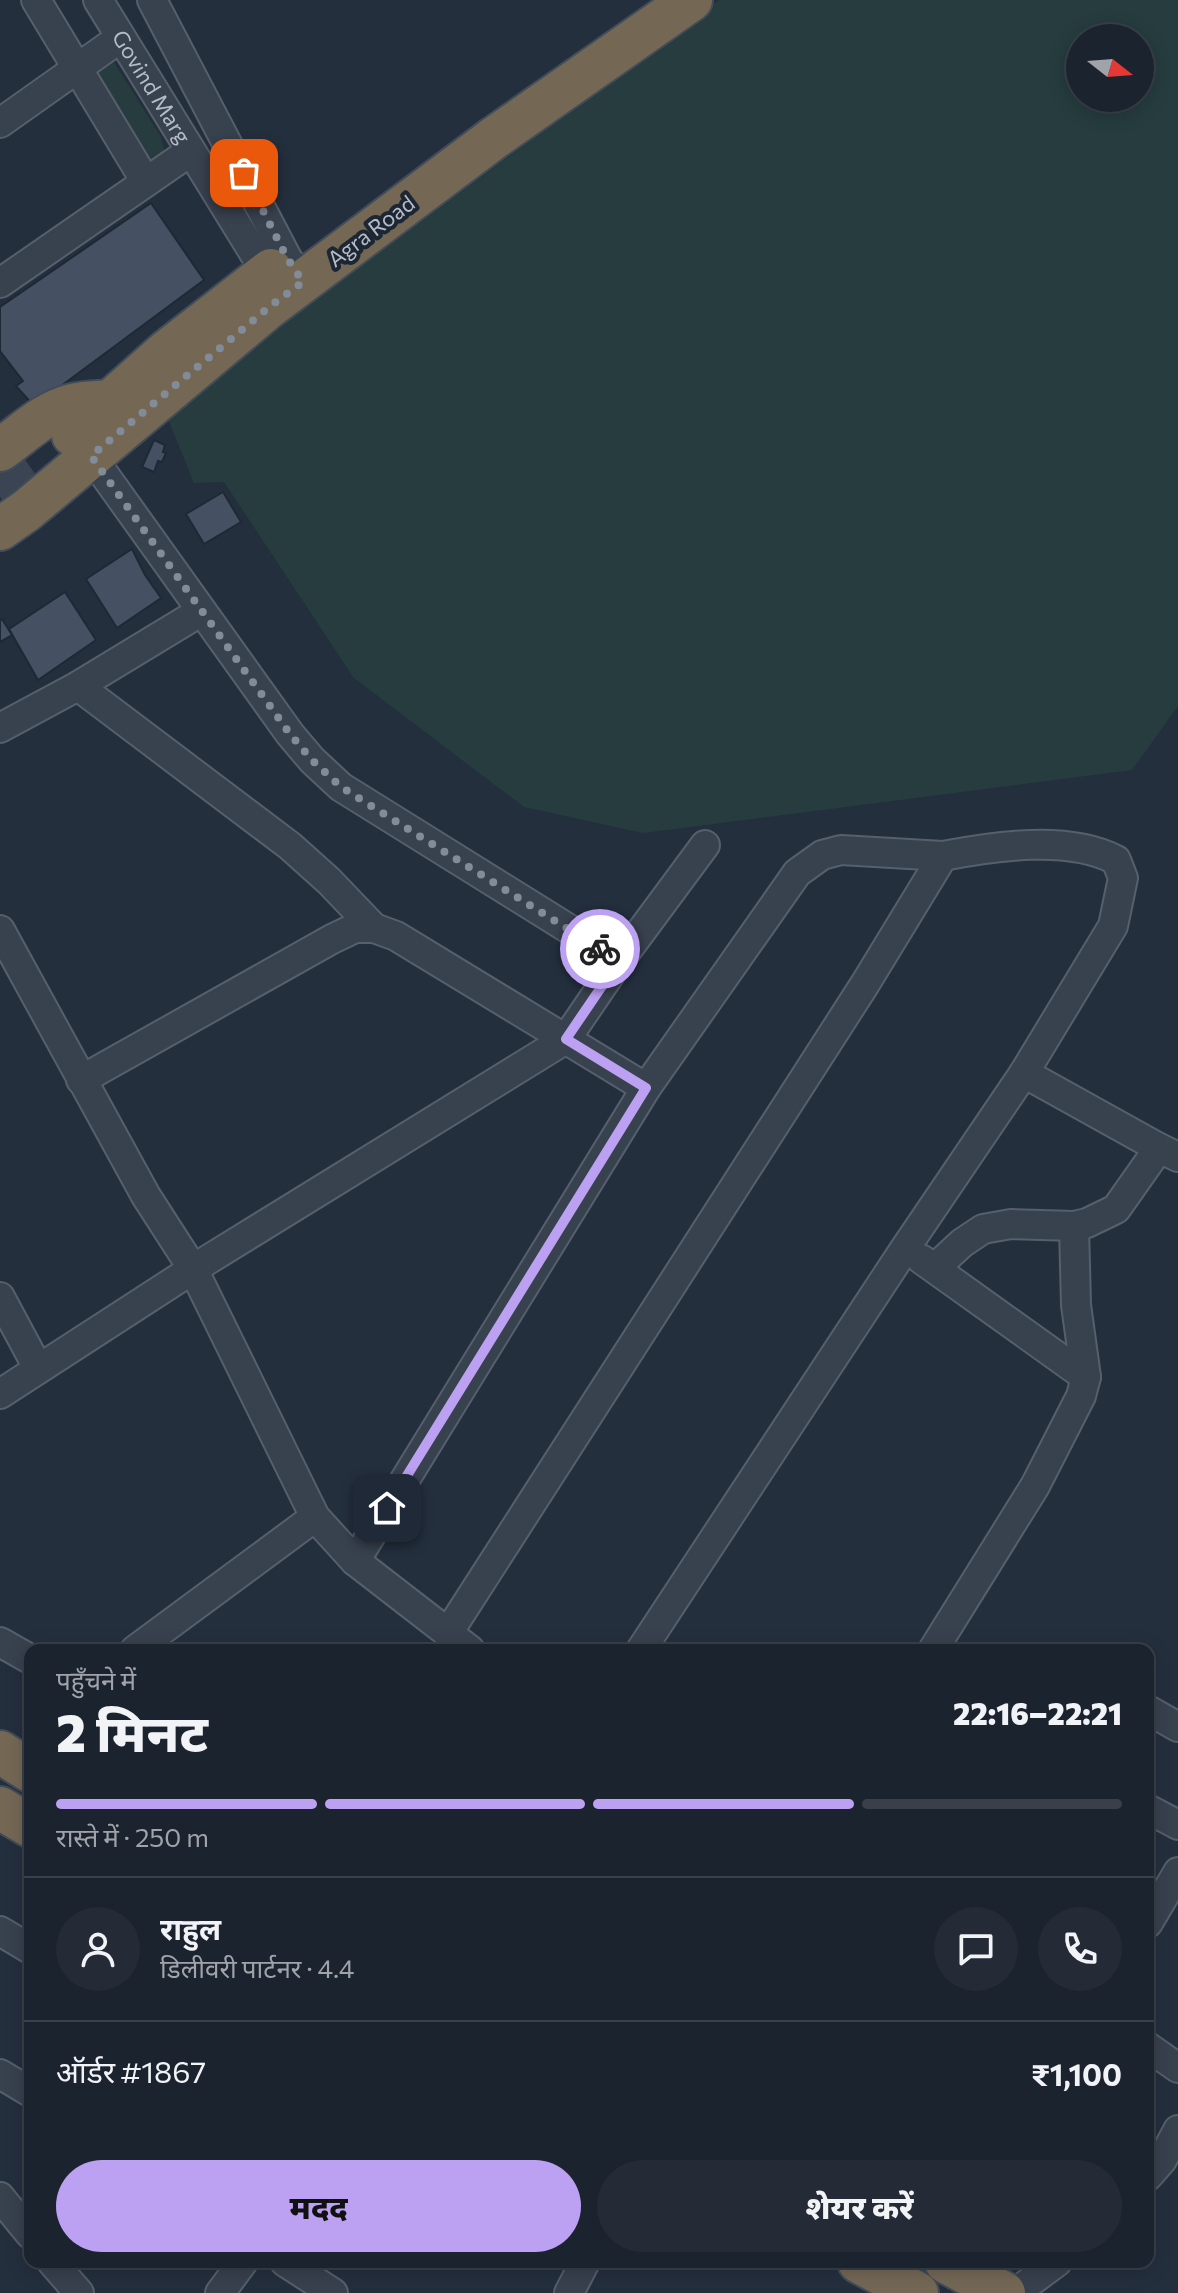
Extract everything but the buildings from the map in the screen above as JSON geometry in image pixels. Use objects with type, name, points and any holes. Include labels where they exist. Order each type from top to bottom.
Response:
[{"type":"highway","points":[[44,466],[84,444],[111,401],[167,351],[285,278],[645,0]]},
{"type":"highway","name":"Agra Road","points":[[14,519],[84,444],[285,278],[494,138],[691,0]]},
{"type":"highway","points":[[0,450],[40,419],[58,410],[73,404],[111,401]]},
{"type":"highway","points":[[0,474],[55,436],[84,444]]},
{"type":"highway","points":[[0,558],[21,542],[14,519]]},
{"type":"highway","points":[[0,1752],[24,1767]]},
{"type":"highway","points":[[0,1808],[24,1822]]},
{"type":"highway","points":[[870,2268],[917,2293]]},
{"type":"highway","points":[[957,2268],[1004,2293]]},
{"type":"street","points":[[36,0],[146,182]]},
{"type":"street","name":"Govind Marg","points":[[98,0],[191,151],[285,278]]},
{"type":"street","name":"Govind Marg","points":[[152,0],[285,278]]},
{"type":"street","points":[[0,123],[120,38]]},
{"type":"street","points":[[0,283],[191,151]]},
{"type":"street","points":[[84,444],[200,612],[312,760],[341,787],[577,934],[617,964]]},
{"type":"street","points":[[0,728],[78,686],[200,612]]},
{"type":"street","points":[[78,686],[290,846],[374,928],[425,951],[646,1088]]},
{"type":"street","points":[[0,1394],[193,1269],[566,1039],[705,845]]},
{"type":"street","points":[[355,1561],[646,1088],[797,873],[822,855],[841,850],[943,856],[977,850],[1069,845],[1098,851],[1116,860],[1123,878],[1113,926],[1024,1073],[645,1644]]},
{"type":"street","points":[[0,930],[146,1196],[193,1269],[315,1517],[355,1561],[459,1642],[943,856]]},
{"type":"street","points":[[81,1080],[332,939],[355,928],[374,928]]},
{"type":"street","points":[[935,1268],[983,1229],[1011,1224],[1074,1226],[1116,1209],[1168,1152],[1024,1073]]},
{"type":"street","points":[[937,1644],[1035,1486],[1081,1396],[1086,1377],[1076,1305],[1074,1226]]},
{"type":"street","points":[[904,1250],[935,1268],[1086,1377]]},
{"type":"street","points":[[0,1297],[38,1368]]},
{"type":"street","points":[[143,1644],[315,1517]]},
{"type":"street","points":[[0,1642],[24,1656]]},
{"type":"street","points":[[1154,1713],[1178,1727]]},
{"type":"street","points":[[1154,1812],[1178,1825]]},
{"type":"street","points":[[1154,1913],[1178,1872]]},
{"type":"street","points":[[0,1931],[24,1945]]},
{"type":"street","points":[[1154,2051],[1178,2068]]},
{"type":"street","points":[[0,2074],[24,2088]]},
{"type":"street","points":[[1154,2169],[1178,2130]]},
{"type":"street","points":[[0,2197],[24,2227]]},
{"type":"street","points":[[57,2268],[79,2293]]},
{"type":"street","points":[[220,2293],[239,2268]]},
{"type":"street","points":[[294,2268],[333,2293]]},
{"type":"street","points":[[569,2293],[582,2268]]},
{"type":"street","points":[[1015,2293],[1049,2268]]},
{"type":"green space","points":[[719,0],[1178,0],[1178,706],[1132,770],[643,833],[524,807],[354,678],[224,482],[194,483],[165,412]]},
{"type":"green space","points":[[112,59],[161,137],[165,154],[146,164],[86,77]]},
{"type":"tunnel","points":[[0,497],[44,466]]},
{"type":"way so far","points":[[244,173],[287,258],[303,282],[91,456],[200,612],[312,760],[341,787],[600,949]]},
{"type":"route","points":[[387,1508],[646,1088],[566,1039],[617,964],[600,949]]}]
